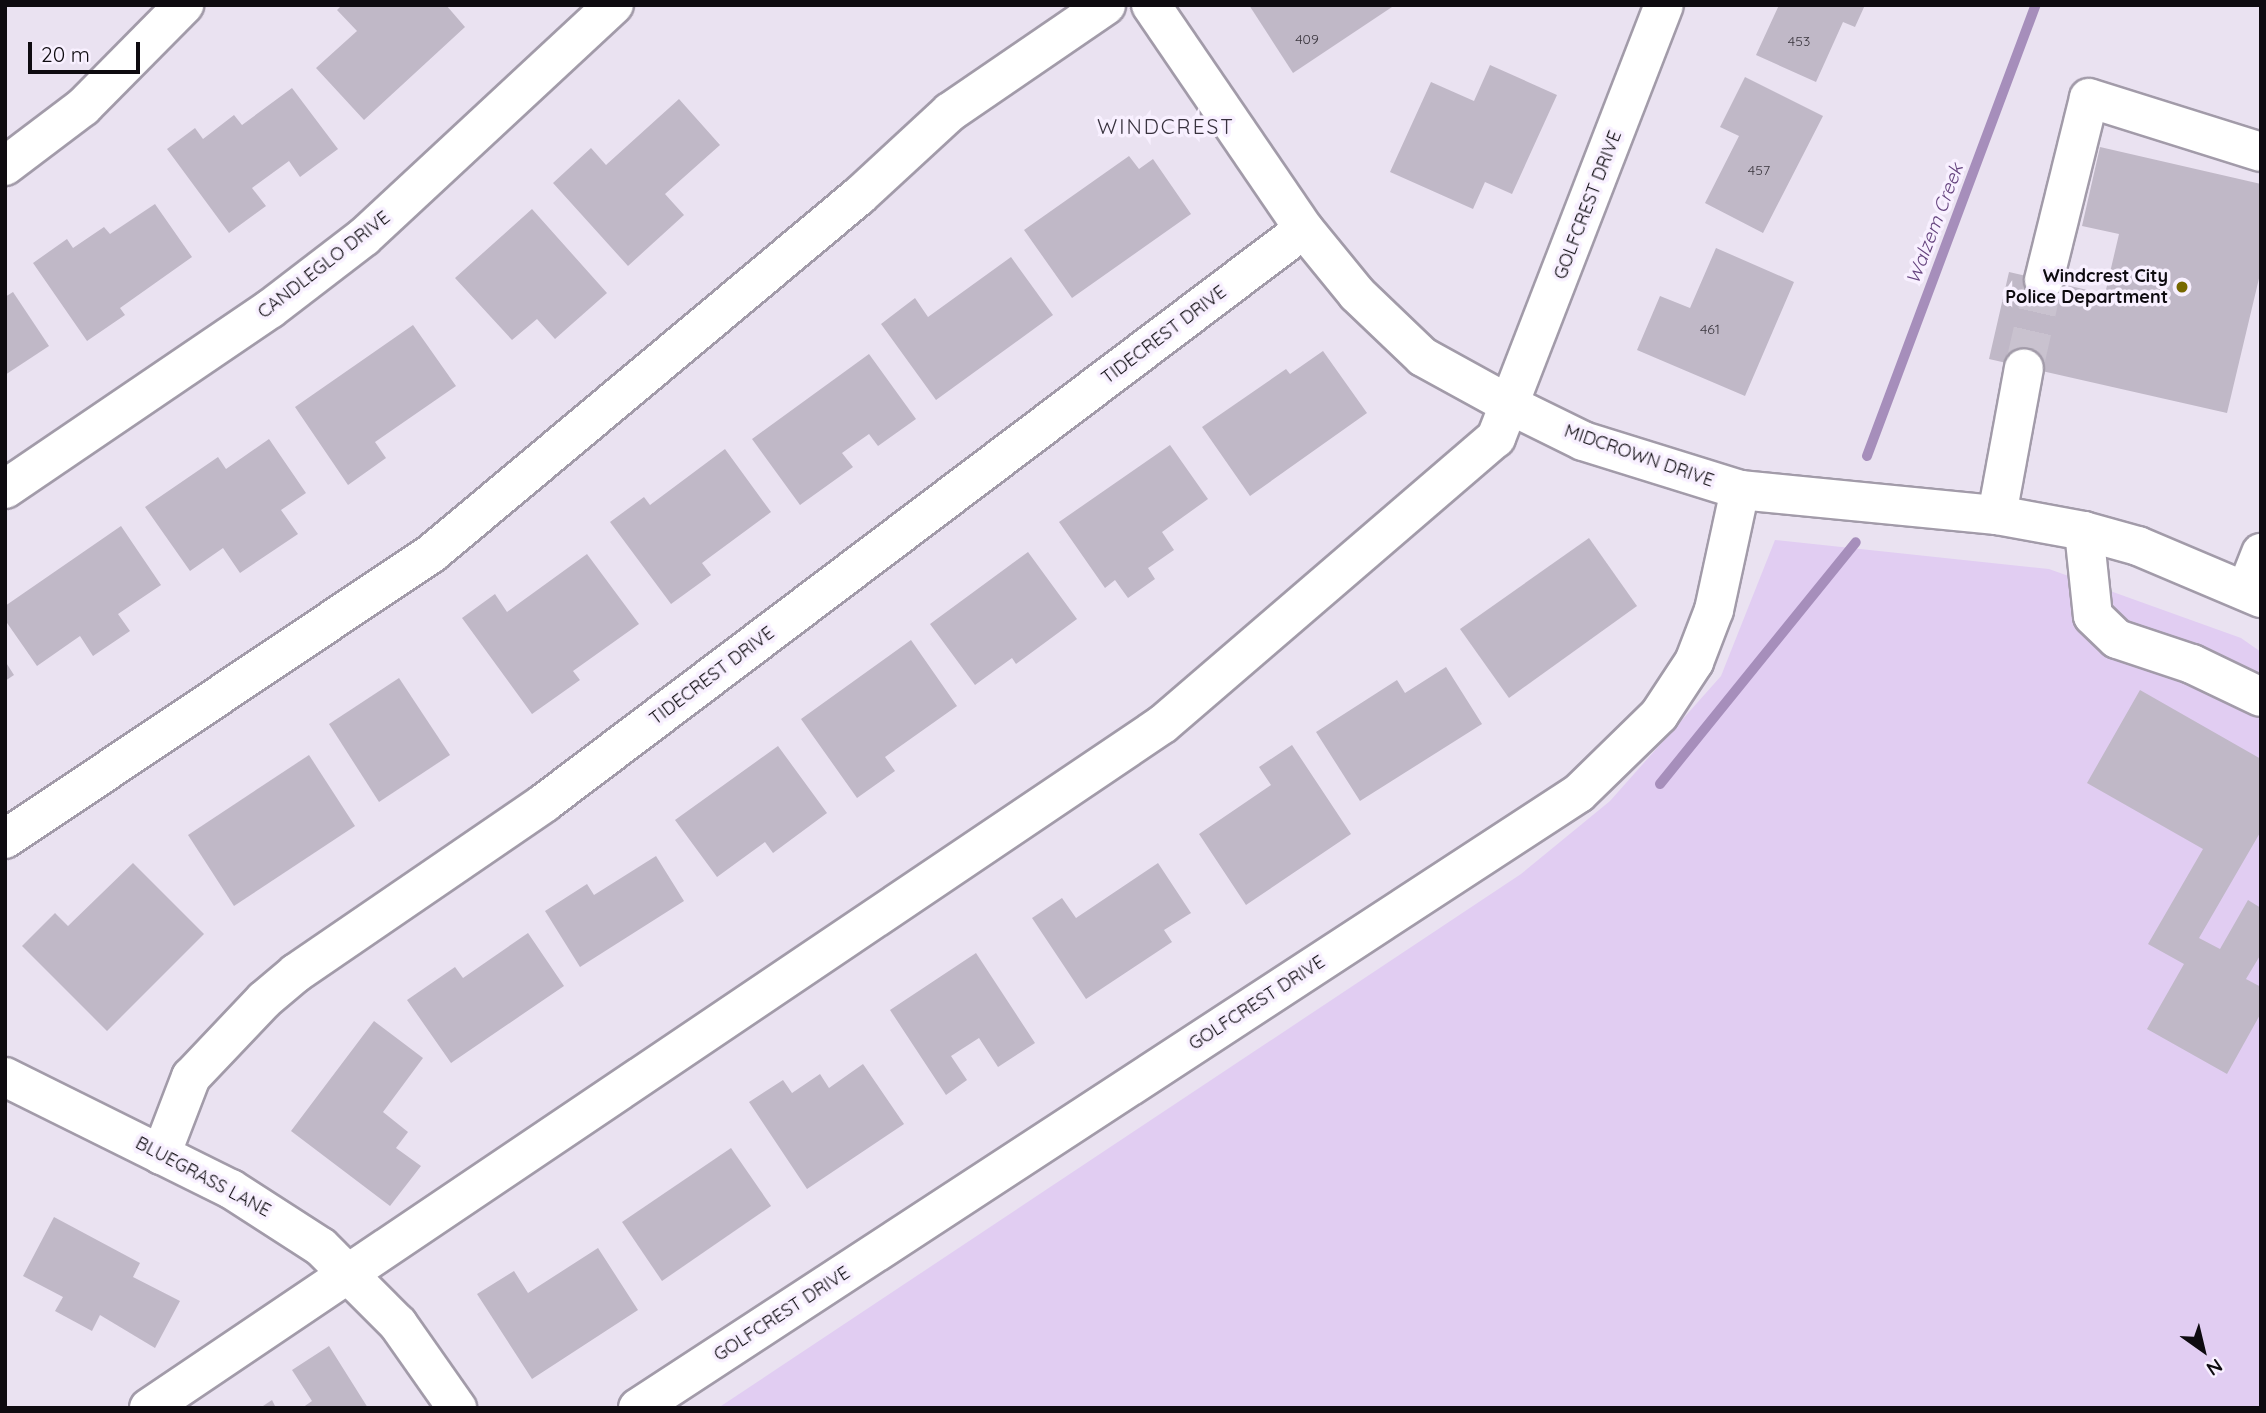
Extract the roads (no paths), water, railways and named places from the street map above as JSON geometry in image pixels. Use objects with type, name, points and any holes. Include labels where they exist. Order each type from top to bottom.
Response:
[{"type":"street","points":[[5,166],[83,107],[184,5]]},
{"type":"street","name":"CANDLEGLO DRIVE","points":[[5,489],[270,309],[364,237],[614,5]]},
{"type":"street","points":[[5,839],[432,553],[859,196],[950,112],[1106,5]]},
{"type":"street","name":"MIDCROWN DRIVE","points":[[1151,5],[1304,229],[1357,294],[1423,357],[1512,406],[1583,441],[1740,490],[1997,515],[2084,531],[2138,546],[2253,595]]},
{"type":"street","name":"GOLFCREST DRIVE","points":[[149,1408],[1163,724],[1496,438],[1512,406],[1664,5]]},
{"type":"street","points":[[2043,280],[2090,98],[2261,152]]},
{"type":"street","name":"TIDECREST DRIVE","points":[[161,1155],[191,1077],[264,1000],[296,973],[544,803],[1304,229]]},
{"type":"street","points":[[1997,515],[2024,368]]},
{"type":"street","name":"GOLFCREST DRIVE","points":[[638,1408],[1579,793],[1659,715],[1694,662],[1714,610],[1740,490]]},
{"type":"street","points":[[2084,531],[2093,616],[2117,639],[2192,664],[2261,697]]},
{"type":"street","points":[[2253,595],[2261,553]]},
{"type":"street","name":"BLUEGRASS LANE","points":[[5,1077],[277,1216],[350,1274],[398,1324],[457,1408]]},
{"type":"waterway","name":"Walzem Creek","points":[[1867,456],[2036,5]]},
{"type":"waterway","name":"Walzem Creek","points":[[1660,784],[1856,542]]},
{"type":"tunnel","points":[[2024,368],[2044,280]]},
{"type":"place","name":"Windcrest City Police Department","points":[[2182,287]]},
{"type":"district","name":"WINDCREST","points":[[1166,126]]}]
